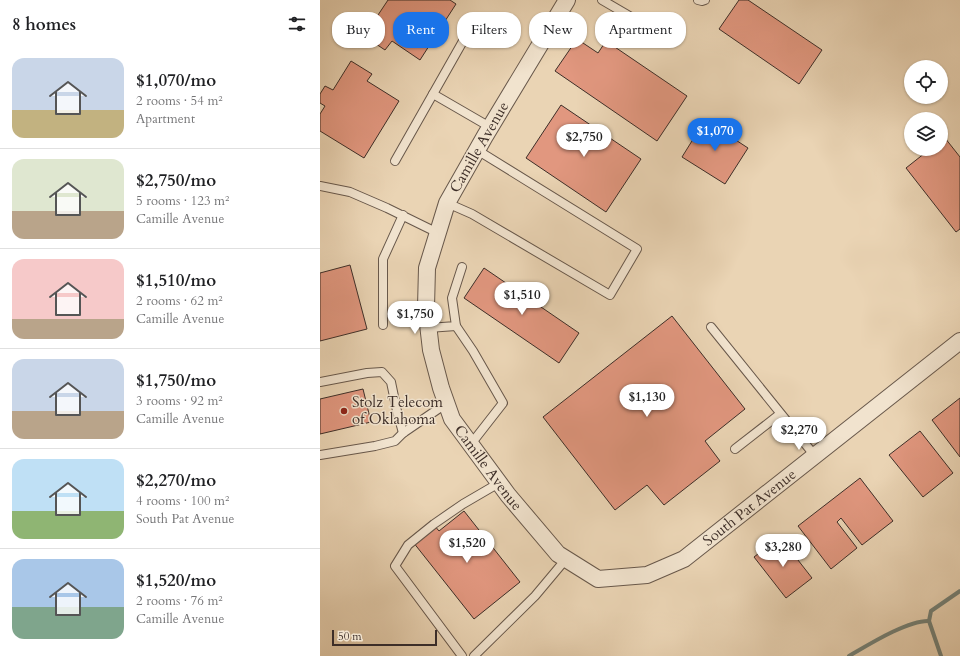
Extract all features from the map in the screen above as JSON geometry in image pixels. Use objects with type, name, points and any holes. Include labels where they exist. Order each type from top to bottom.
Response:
[{"type":"street","name":"Camille Avenue","points":[[567,0],[447,203],[427,268],[426,307],[431,350],[452,418],[499,483],[558,554],[598,579],[647,576]]},
{"type":"street","name":"South Pat Avenue","points":[[647,576],[684,559],[960,341]]},
{"type":"lane","points":[[602,0],[623,12]]},
{"type":"lane","points":[[698,0],[705,0]]},
{"type":"lane","points":[[395,161],[459,48]]},
{"type":"lane","points":[[433,94],[490,128]]},
{"type":"lane","points":[[447,203],[472,214],[610,295],[637,248],[477,150]]},
{"type":"lane","points":[[320,186],[350,192],[438,233]]},
{"type":"lane","points":[[383,325],[383,259],[403,216]]},
{"type":"lane","points":[[462,267],[452,298],[456,326],[473,351],[503,403],[471,444]]},
{"type":"lane","points":[[428,328],[456,326]]},
{"type":"lane","points":[[711,327],[815,456]]},
{"type":"lane","points":[[320,382],[367,373],[382,372],[391,382],[402,433]]},
{"type":"lane","points":[[320,455],[375,446],[395,441],[402,433],[447,403]]},
{"type":"lane","points":[[735,449],[780,414]]},
{"type":"lane","points":[[462,656],[395,566],[408,545],[434,524],[463,504],[499,483]]},
{"type":"lane","points":[[474,656],[535,596],[566,559]]},
{"type":"building","points":[[388,0],[450,0],[456,4],[449,15],[449,12],[393,12],[393,42],[385,50],[382,48],[385,48],[385,12],[380,12]]},
{"type":"building","points":[[739,0],[748,0],[822,50],[799,84],[719,29]]},
{"type":"building","points":[[587,46],[598,53],[601,48],[616,48],[687,96],[657,141],[555,71],[571,48],[587,48]]},
{"type":"building","points":[[402,48],[428,48],[420,60]]},
{"type":"building","points":[[351,61],[372,74],[367,81],[399,101],[364,158],[320,131],[320,114],[325,106],[320,103],[320,94],[325,86],[333,90]]},
{"type":"building","points":[[561,105],[641,159],[606,212],[526,158]]},
{"type":"building","points":[[705,120],[748,148],[725,184],[682,157]]},
{"type":"building","points":[[948,142],[960,157],[960,229],[956,232],[906,168],[921,156],[948,156]]},
{"type":"building","points":[[350,265],[367,329],[320,341],[320,273]]},
{"type":"building","points":[[484,268],[579,333],[559,363],[464,298]]},
{"type":"building","points":[[672,316],[745,409],[705,441],[720,461],[664,505],[647,485],[615,510],[543,417]]},
{"type":"building","name":"Stolz Telecom of Oklahoma","points":[[363,389],[371,422],[320,434],[320,399]]},
{"type":"building","points":[[960,398],[960,457],[932,420]]},
{"type":"building","points":[[920,431],[953,473],[923,497],[889,455]]},
{"type":"building","points":[[860,478],[893,521],[862,545],[841,518],[837,522],[857,548],[831,569],[798,526]]},
{"type":"building","points":[[464,511],[520,582],[474,619],[413,542],[434,525],[439,531]]},
{"type":"building","points":[[780,537],[812,578],[786,598],[754,557]]},
{"type":"waterway","points":[[941,656],[929,621],[931,611],[960,591]]},
{"type":"waterway","points":[[849,656],[910,624],[929,621]]},
{"type":"place","name":"Stolz Telecom of Oklahoma","points":[[344,411]]}]
